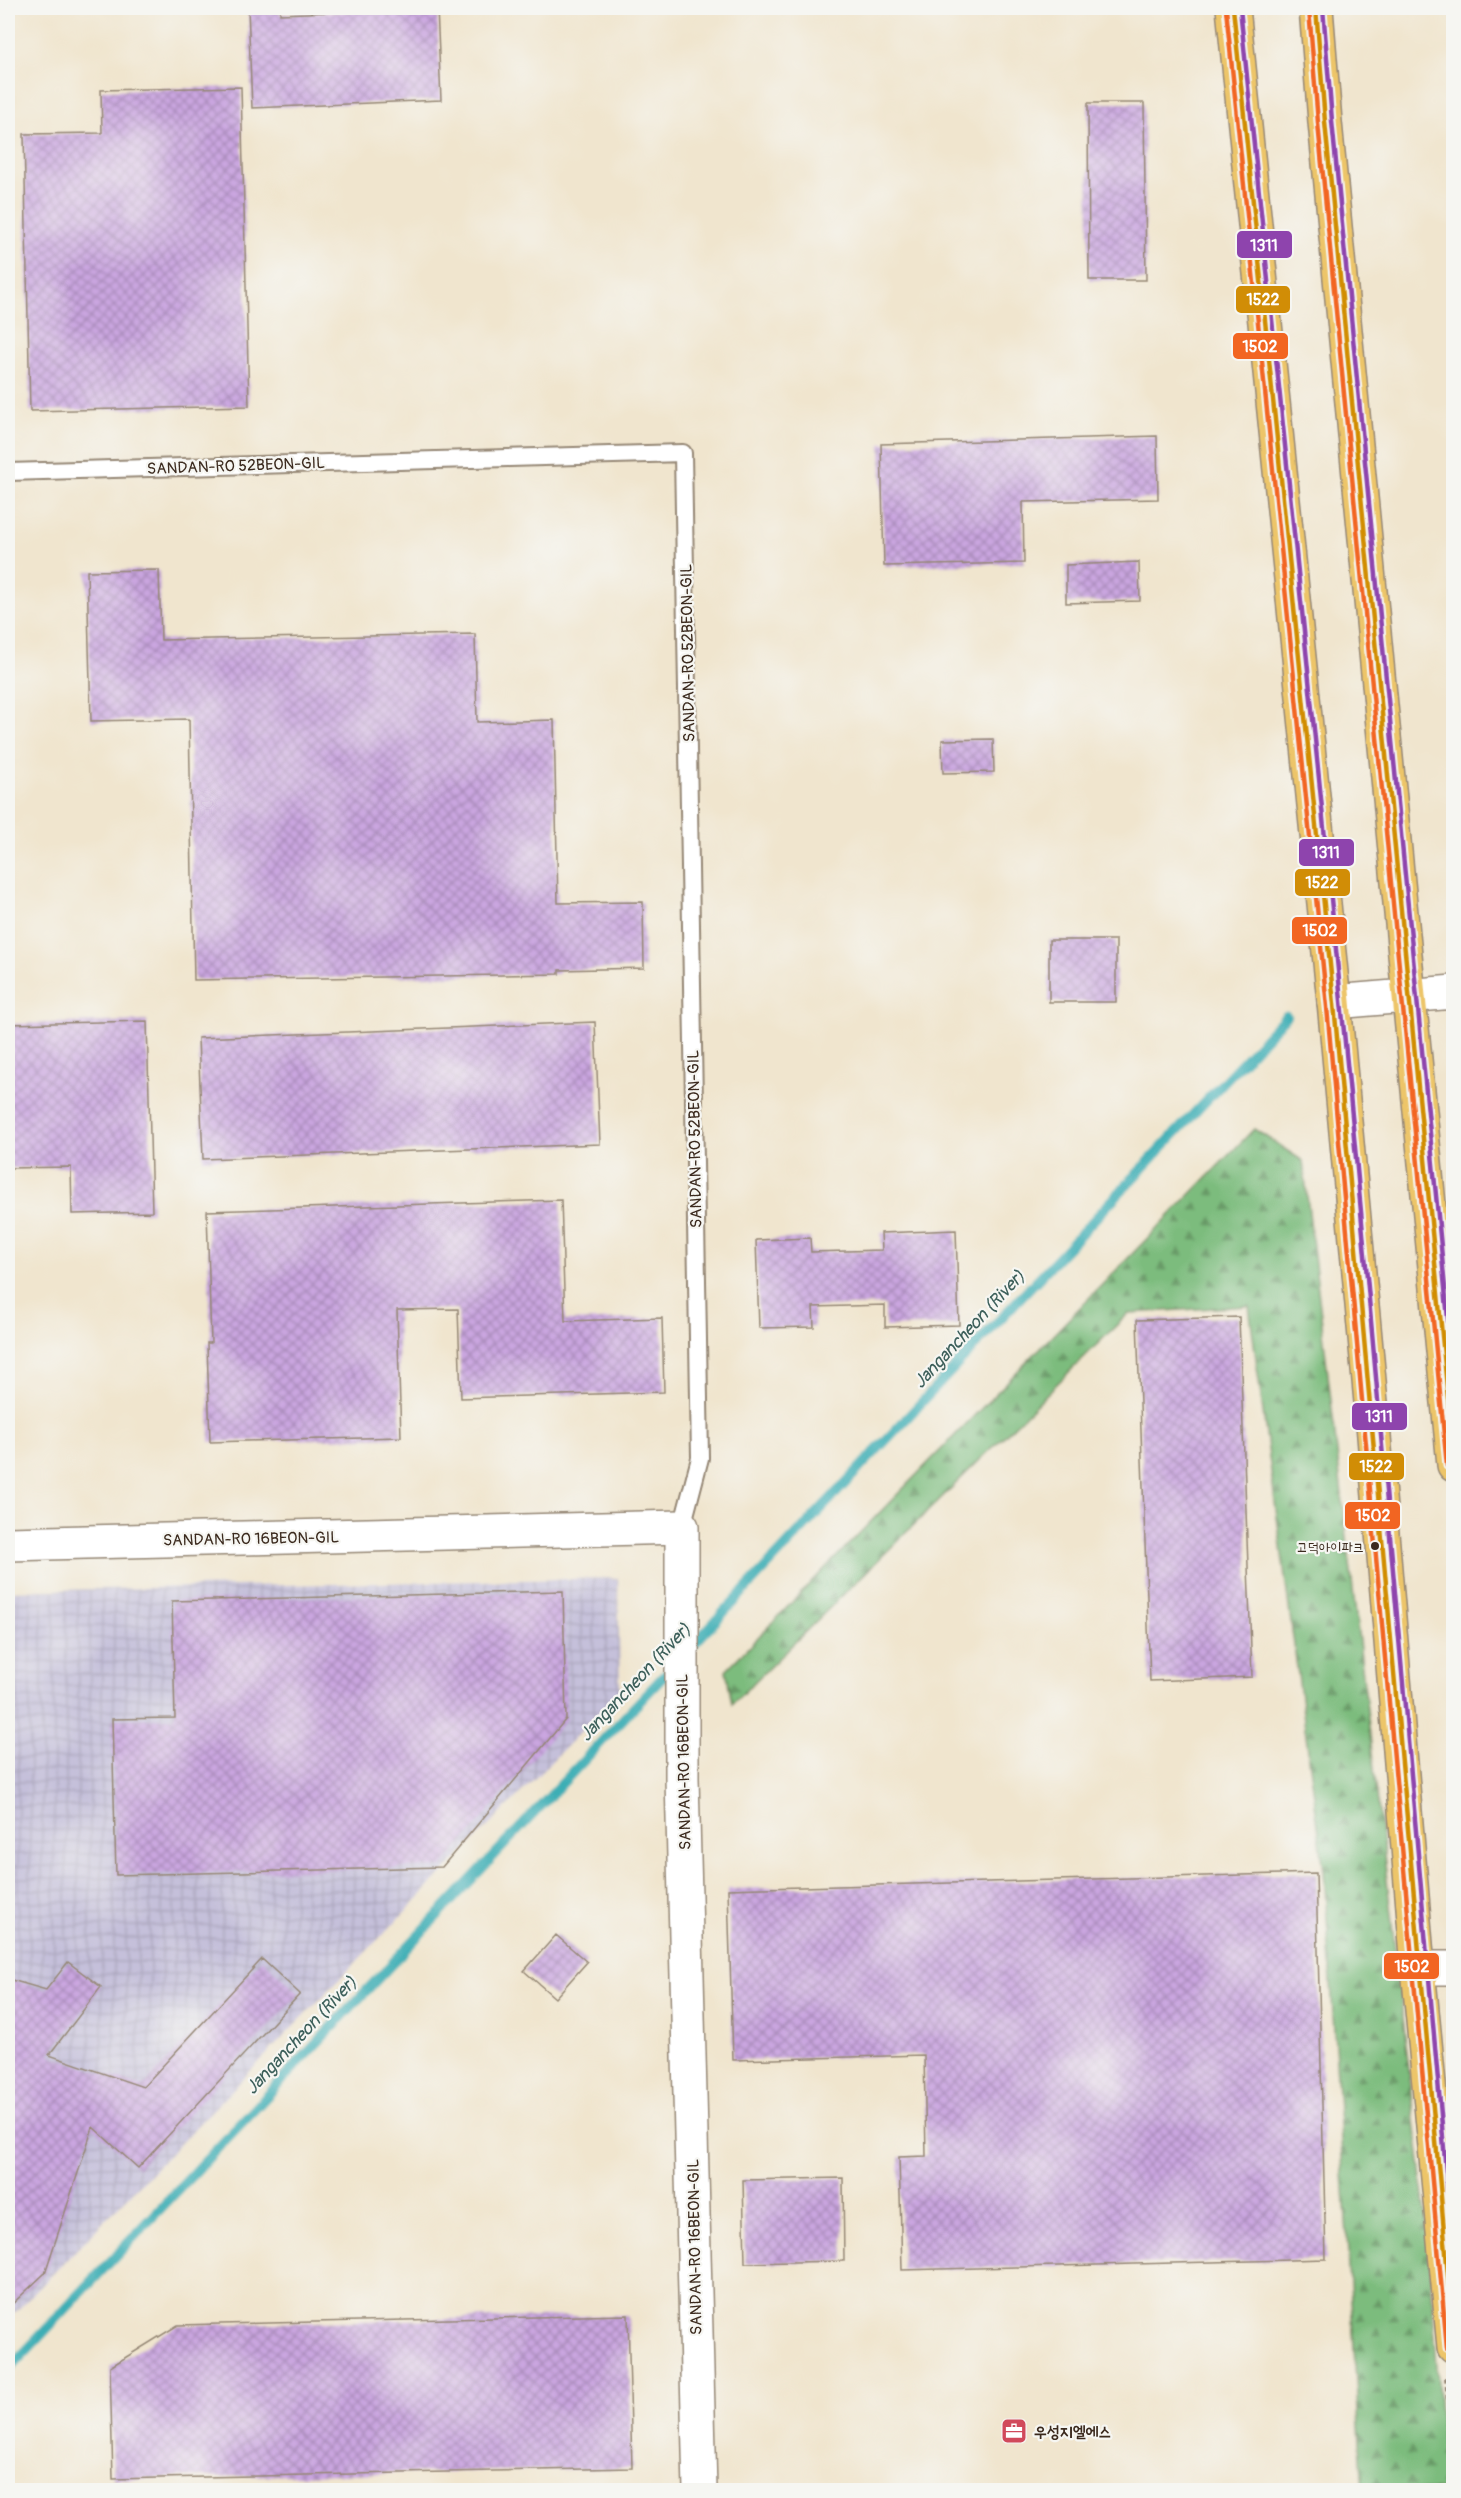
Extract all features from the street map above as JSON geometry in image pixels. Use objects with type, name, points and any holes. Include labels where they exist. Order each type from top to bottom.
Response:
[{"type":"main road","points":[[1233,8],[1334,1002],[1374,1436],[1418,1968],[1454,2346]]},
{"type":"main road","points":[[1316,8],[1454,1465]]},
{"type":"street","points":[[1334,1002],[1408,994],[1454,992]]},
{"type":"street","name":"SANDAN-RO 16BEON-GIL","points":[[8,1544],[682,1527],[682,1778],[700,2490]]},
{"type":"street","points":[[1418,1968],[1454,1968]]},
{"type":"lane","name":"SANDAN-RO 52BEON-GIL","points":[[8,471],[683,453],[700,1458],[682,1527]]},
{"type":"shaded area","points":[[618,1578],[620,1691],[8,2320],[8,1591]]},
{"type":"green space","points":[[1254,1129],[1303,1161],[1428,2232],[1445,2490],[1363,2490],[1324,1871],[1249,1306],[1129,1313],[732,1704],[726,1670]]},
{"type":"building","points":[[248,8],[280,8],[280,14],[437,8],[441,100],[252,108]]},
{"type":"building","points":[[241,87],[249,406],[30,411],[24,134],[102,133],[101,90]]},
{"type":"building","points":[[1088,103],[1144,103],[1146,280],[1089,280]]},
{"type":"building","points":[[1157,436],[1158,499],[1023,502],[1024,563],[884,566],[881,444]]},
{"type":"building","points":[[1139,562],[1140,601],[1066,603],[1066,565]]},
{"type":"building","points":[[159,570],[161,640],[475,634],[477,722],[554,720],[558,903],[643,902],[644,968],[559,970],[559,974],[194,980],[189,719],[91,721],[87,571]]},
{"type":"building","points":[[993,739],[994,772],[943,773],[942,740]]},
{"type":"building","points":[[1049,940],[1116,940],[1116,1002],[1049,1002]]},
{"type":"building","points":[[147,1021],[152,1212],[72,1214],[71,1167],[8,1168],[8,1024]]},
{"type":"building","points":[[595,1022],[600,1144],[203,1159],[198,1038]]},
{"type":"building","points":[[561,1200],[565,1321],[662,1318],[664,1392],[461,1398],[458,1309],[397,1310],[401,1437],[210,1442],[207,1343],[211,1343],[207,1211]]},
{"type":"building","points":[[956,1230],[959,1325],[885,1327],[885,1305],[813,1307],[814,1327],[759,1328],[756,1240],[810,1238],[811,1252],[882,1250],[881,1233]]},
{"type":"building","points":[[1239,1317],[1252,1677],[1150,1681],[1137,1320]]},
{"type":"building","points":[[563,1591],[566,1719],[442,1867],[116,1875],[112,1719],[175,1718],[172,1601]]},
{"type":"building","points":[[1316,1873],[1326,2259],[902,2270],[899,2157],[926,2156],[924,2055],[733,2060],[728,1889]]},
{"type":"building","points":[[556,1935],[587,1962],[555,1998],[524,1971]]},
{"type":"building","points":[[262,1959],[300,1994],[138,2168],[93,2127],[45,2273],[8,2308],[8,1979],[46,1990],[68,1962],[101,1987],[49,2055],[143,2087]]},
{"type":"building","points":[[843,2178],[844,2261],[745,2263],[743,2180]]},
{"type":"building","points":[[628,2315],[632,2468],[113,2479],[110,2367],[178,2325]]},
{"type":"waterway","name":"Jangancheon (River)","points":[[690,1648],[1286,1016]]},
{"type":"waterway","name":"Jangancheon (River)","points":[[8,2370],[675,1664]]},
{"type":"transit line","name":"1522","points":[[1233,8],[1334,1004],[1454,2342]]},
{"type":"transit line","name":"1311","points":[[1240,8],[1348,1069],[1454,2262]]},
{"type":"transit line","name":"1522","points":[[1316,8],[1325,122],[1454,1460]]},
{"type":"transit line","name":"1311","points":[[1323,8],[1454,1381]]},
{"type":"transit line","name":"1502","points":[[1226,9],[1327,1007],[1447,2348]]},
{"type":"transit line","name":"1502","points":[[1309,9],[1447,1466]]},
{"type":"place","name":"고덕아이파크","points":[[1375,1546]]},
{"type":"place","name":"우성지엘에스","points":[[1014,2431]]}]
